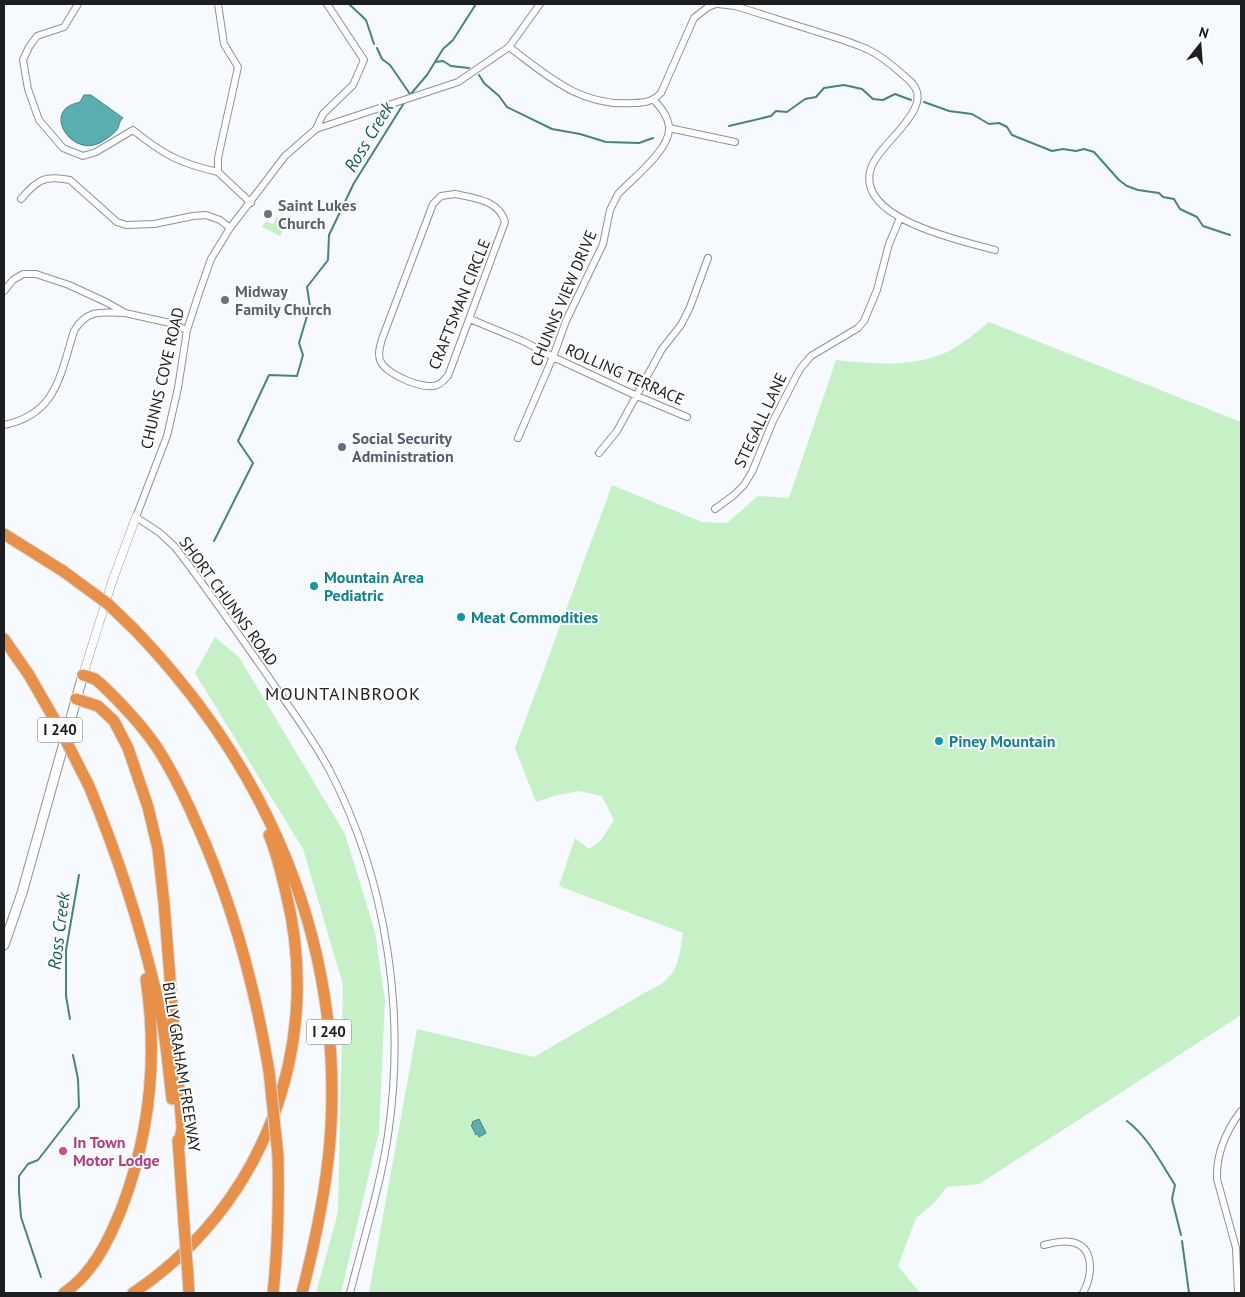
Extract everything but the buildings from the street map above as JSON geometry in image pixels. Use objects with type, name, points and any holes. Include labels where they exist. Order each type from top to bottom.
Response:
[{"type":"highway","name":"I 240","points":[[4,534],[63,571],[108,604],[184,683],[232,750],[272,825],[288,860],[309,925],[320,971],[331,1050],[332,1076],[331,1128],[326,1179],[302,1293]]},
{"type":"highway","name":"BILLY GRAHAM FREEWAY","points":[[4,639],[29,675],[60,729],[89,786],[124,874],[132,901],[159,1002],[178,1146],[189,1293]]},
{"type":"highway","points":[[83,675],[101,684],[137,721],[156,746],[174,776],[209,851],[251,977],[269,1071],[278,1156],[278,1218],[273,1293]]},
{"type":"highway","points":[[76,698],[98,706],[114,721],[128,748],[148,807],[158,849],[182,1128],[178,1146]]},
{"type":"highway","points":[[132,1293],[173,1263],[199,1238],[225,1206],[268,1132],[286,1076],[296,1026],[297,960],[295,942],[289,905],[280,870],[271,841],[250,795],[248,782]]},
{"type":"highway","points":[[64,1293],[86,1274],[101,1253],[118,1218],[132,1182],[139,1157],[152,1070],[152,1035],[150,1003],[144,967],[145,952]]},
{"type":"main road","name":"CHUNNS COVE ROAD","points":[[4,945],[22,893],[83,675]]},
{"type":"street","points":[[78,4],[64,27],[37,36],[23,60],[28,89],[39,120],[63,148],[83,156],[96,152],[133,130],[171,158],[218,172],[251,203]]},
{"type":"street","points":[[218,4],[224,44],[238,67],[218,158],[218,172]]},
{"type":"street","points":[[316,129],[323,114],[353,85],[364,60],[327,4]]},
{"type":"street","name":"CHUNNS COVE ROAD","points":[[83,675],[104,605],[167,436],[178,388],[187,330],[199,293],[211,259],[230,228],[251,203],[285,156],[316,129],[458,82],[509,47],[540,4]]},
{"type":"street","points":[[509,47],[568,90],[611,104],[644,103],[654,100],[661,93],[694,18],[708,7],[717,4],[735,6],[868,50],[894,67],[914,85],[918,93],[916,107],[871,167],[870,186],[875,196],[886,208],[900,218],[930,231],[995,250]]},
{"type":"street","points":[[654,100],[666,115],[669,128],[735,142]]},
{"type":"street","name":"CHUNNS VIEW DRIVE","points":[[518,438],[553,357],[566,321],[604,244],[613,202],[618,194],[662,149],[668,137],[669,128]]},
{"type":"street","points":[[21,199],[38,181],[61,178],[70,180],[117,222],[126,225],[154,224],[200,215],[220,220],[230,228]]},
{"type":"street","name":"CRAFTSMAN CIRCLE","points":[[455,194],[492,204],[503,214],[505,222],[470,319],[448,376],[439,384],[428,387],[400,378],[386,369],[380,361],[382,339],[433,204],[441,196],[455,194]]},
{"type":"street","name":"STEGALL LANE","points":[[715,509],[744,485],[752,472],[773,421],[800,368],[811,356],[858,328],[864,321],[877,290],[889,244],[900,218]]},
{"type":"street","points":[[600,453],[617,431],[662,349],[681,325],[690,307],[708,258]]},
{"type":"street","points":[[4,291],[13,280],[23,274],[36,274],[69,285],[125,313]]},
{"type":"street","points":[[4,425],[30,416],[50,398],[57,383],[74,331],[79,323],[94,313],[125,313],[170,323],[187,330]]},
{"type":"street","name":"ROLLING TERRACE","points":[[470,319],[524,340],[553,357],[687,417]]},
{"type":"street","name":"SHORT CHUNNS ROAD","points":[[136,517],[165,537],[175,547],[310,737],[330,771],[350,815],[374,889],[382,921],[392,984],[394,1051],[391,1106],[383,1163],[350,1293]]},
{"type":"street","points":[[1238,1293],[1236,1248],[1216,1170],[1222,1143],[1241,1111]]},
{"type":"street","points":[[1044,1245],[1070,1242],[1079,1244],[1086,1251],[1090,1258],[1090,1268],[1083,1293]]},
{"type":"green space","points":[[277,217],[287,222],[280,236],[262,227],[266,221],[273,224]]},
{"type":"green space","points":[[989,322],[1241,422],[1241,1015],[979,1184],[947,1187],[933,1204],[916,1218],[898,1266],[920,1293],[369,1293],[417,1029],[534,1057],[657,987],[665,981],[678,962],[683,933],[559,886],[575,838],[589,849],[601,840],[614,820],[602,796],[579,791],[536,802],[515,748],[612,485],[702,522],[727,523],[758,496],[789,498],[836,360],[879,363],[920,361],[953,349]]},
{"type":"green space","points":[[215,637],[239,657],[345,834],[375,932],[385,1001],[379,1132],[341,1293],[316,1293],[338,1212],[343,985],[303,849],[195,673]]},
{"type":"water","points":[[84,95],[91,95],[123,118],[113,133],[105,140],[93,145],[83,145],[75,142],[68,136],[61,120],[63,112],[69,106],[80,102]]},
{"type":"water","points":[[479,1119],[486,1133],[479,1137],[471,1125],[473,1124],[472,1122]]},
{"type":"waterway","points":[[349,4],[366,20],[374,44]]},
{"type":"waterway","name":"Ross Creek","points":[[410,95],[427,75],[443,49],[453,40],[476,4]]},
{"type":"waterway","points":[[377,48],[382,59],[390,65],[410,94]]},
{"type":"waterway","points":[[435,62],[443,61],[451,66],[469,68]]},
{"type":"waterway","points":[[479,75],[484,83],[499,96],[507,107],[552,129],[580,134],[606,142],[639,143],[653,138]]},
{"type":"waterway","points":[[729,126],[771,116],[776,111],[787,112],[805,99],[816,97],[824,88],[844,85],[862,89],[873,99],[883,100],[895,94],[911,100]]},
{"type":"waterway","points":[[924,102],[949,111],[972,114],[989,124],[999,123],[1007,127],[1012,135],[1052,151],[1084,149],[1094,152],[1119,180],[1127,186],[1138,190],[1159,193],[1163,197],[1174,199],[1180,209],[1197,217],[1203,226],[1230,235]]},
{"type":"waterway","name":"Ross Creek","points":[[214,541],[253,463],[238,441],[269,375],[297,376],[303,355],[299,343],[310,306],[307,287],[328,260],[329,235],[354,183],[404,103]]},
{"type":"waterway","name":"Ross Creek","points":[[70,1019],[66,996],[66,950],[79,875]]},
{"type":"waterway","name":"Ross Creek","points":[[41,1277],[21,1217],[19,1176],[28,1164],[38,1160],[79,1107],[78,1079],[73,1055]]},
{"type":"waterway","points":[[1127,1121],[1148,1142],[1175,1185],[1172,1199],[1181,1235]]},
{"type":"waterway","points":[[1182,1241],[1189,1293]]},
{"type":"place","name":"Saint Lukes Church","points":[[268,214]]},
{"type":"place","name":"Midway Family Church","points":[[225,300]]},
{"type":"place","name":"Social Security Administration","points":[[342,447]]},
{"type":"place","name":"Mountain Area Pediatric","points":[[314,586]]},
{"type":"place","name":"Meat Commodities","points":[[461,617]]},
{"type":"place","name":"Piney Mountain","points":[[939,741]]},
{"type":"place","name":"In Town Motor Lodge","points":[[63,1151]]},
{"type":"district","name":"MOUNTAINBROOK","points":[[343,694]]}]
